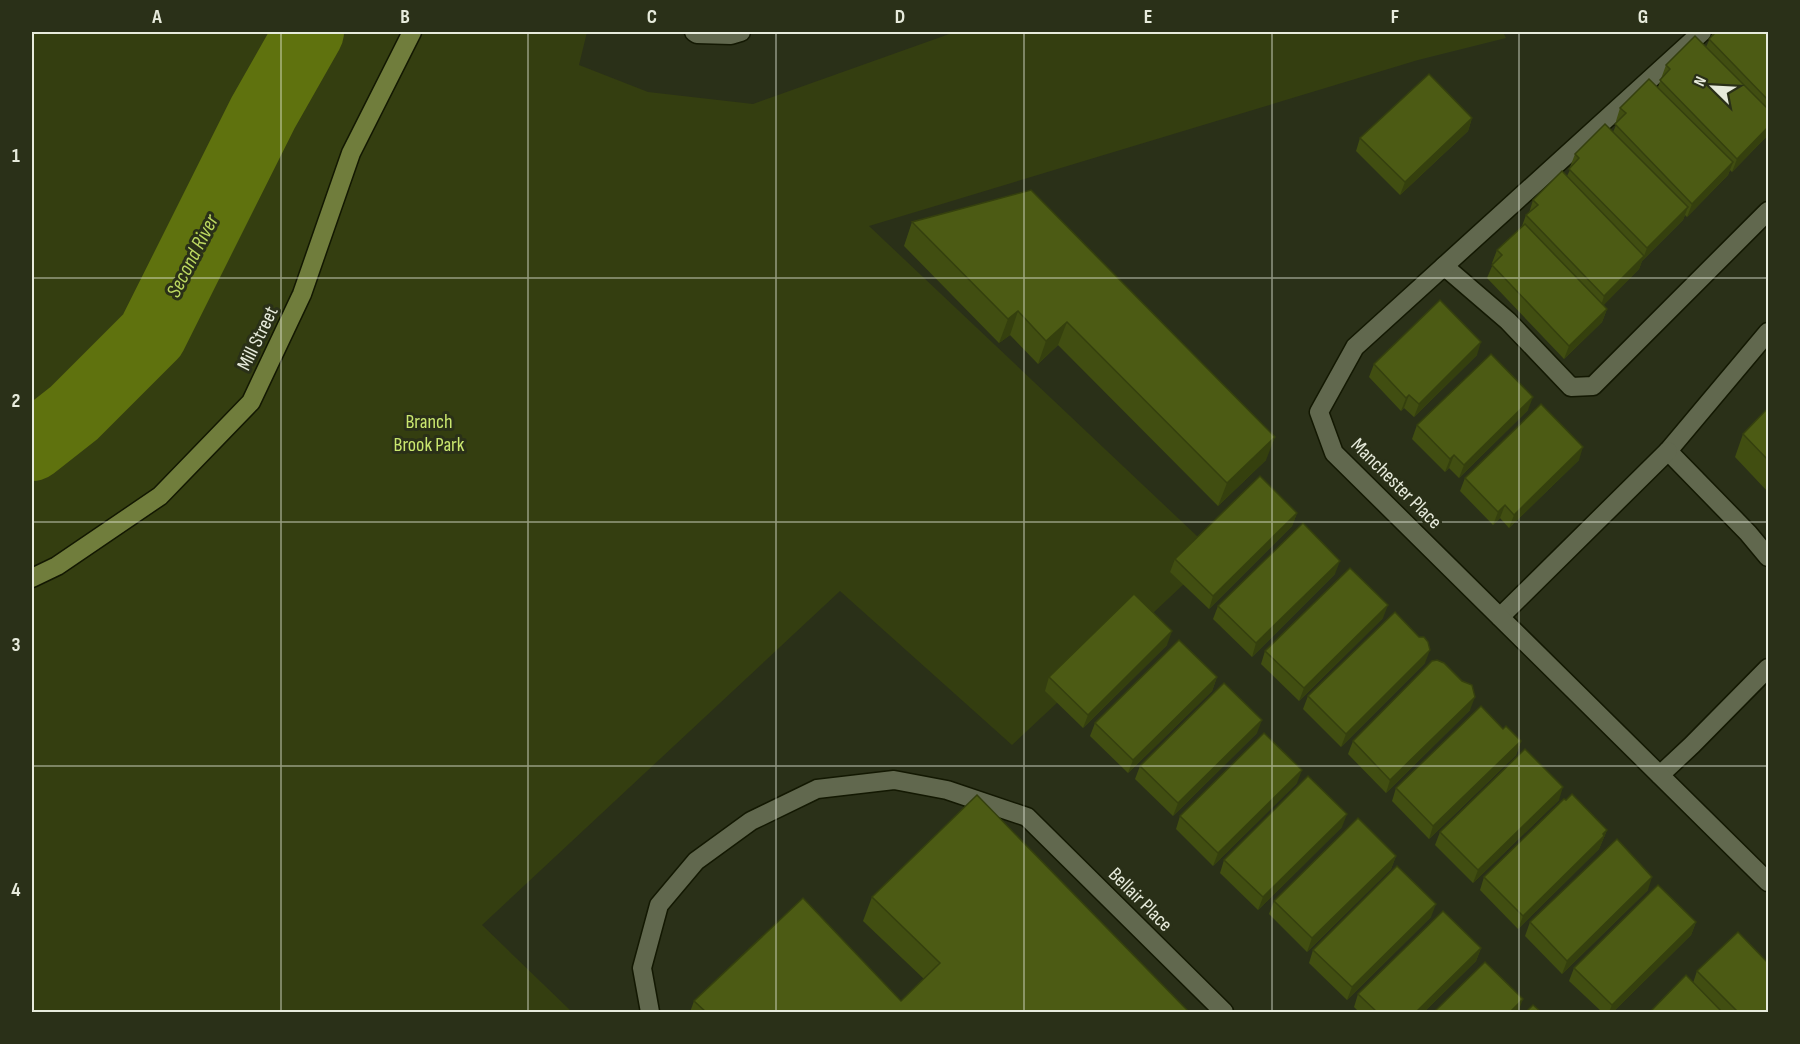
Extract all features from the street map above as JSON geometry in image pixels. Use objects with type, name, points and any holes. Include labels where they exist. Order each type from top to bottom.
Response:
[{"type":"street","name":"Mill Street","points":[[32,579],[57,566],[160,496],[250,402],[302,294],[351,153],[412,32]]},
{"type":"street","points":[[694,32],[731,35],[741,32]]},
{"type":"street","name":"Manchester Place","points":[[1702,32],[1355,347],[1319,412],[1334,453],[1768,882]]},
{"type":"street","points":[[1444,266],[1508,321],[1571,387],[1593,386],[1768,211]]},
{"type":"street","points":[[1500,617],[1668,451],[1768,332]]},
{"type":"street","points":[[1668,451],[1748,533],[1768,557]]},
{"type":"street","points":[[1660,775],[1692,746],[1768,668]]},
{"type":"street","name":"Bellair Place","points":[[650,1012],[642,968],[659,905],[696,861],[751,821],[817,789],[894,780],[947,790],[1027,817],[1224,1012]]},
{"type":"green space","name":"Branch Brook Park","points":[[32,32],[587,32],[579,65],[648,92],[753,104],[955,32],[1503,32],[1506,38],[1418,60],[869,226],[1216,554],[1012,745],[840,591],[482,925],[572,1012],[32,1012]]},
{"type":"building","points":[[1716,32],[1768,32],[1768,100],[1709,39]]},
{"type":"building","points":[[1695,36],[1768,109],[1768,127],[1737,159],[1660,80],[1670,69],[1666,65]]},
{"type":"building","points":[[1429,74],[1472,118],[1405,182],[1360,138]]},
{"type":"building","points":[[1649,79],[1733,162],[1692,204],[1615,124],[1626,113],[1620,108]]},
{"type":"building","points":[[1605,124],[1688,207],[1647,248],[1569,169],[1579,158],[1575,154]]},
{"type":"building","points":[[1562,171],[1644,256],[1604,296],[1526,215],[1538,205],[1533,200]]},
{"type":"building","points":[[1031,190],[1275,437],[1227,483],[1067,322],[1046,341],[1018,311],[1008,319],[912,222]]},
{"type":"building","points":[[1525,224],[1607,309],[1569,346],[1492,265],[1502,255],[1497,250]]},
{"type":"building","points":[[1440,300],[1481,342],[1419,404],[1409,395],[1406,398],[1374,364]]},
{"type":"building","points":[[1491,354],[1533,397],[1464,465],[1454,455],[1450,459],[1417,425]]},
{"type":"building","points":[[1541,404],[1583,447],[1514,515],[1505,505],[1498,512],[1465,478]]},
{"type":"building","points":[[1768,408],[1768,460],[1743,434]]},
{"type":"building","points":[[1260,476],[1297,513],[1213,596],[1175,559]]},
{"type":"building","points":[[1303,523],[1340,561],[1256,643],[1218,606]]},
{"type":"building","points":[[1350,568],[1388,605],[1304,688],[1265,651]]},
{"type":"building","points":[[1134,594],[1172,631],[1088,715],[1049,677]]},
{"type":"building","points":[[1395,612],[1419,637],[1424,637],[1430,650],[1346,734],[1308,696]]},
{"type":"building","points":[[1179,640],[1217,677],[1133,760],[1095,723]]},
{"type":"building","points":[[1437,660],[1444,663],[1462,681],[1472,685],[1475,697],[1390,780],[1353,741],[1432,661]]},
{"type":"building","points":[[1224,683],[1262,720],[1178,803],[1140,766]]},
{"type":"building","points":[[1481,706],[1503,729],[1506,726],[1521,741],[1433,826],[1396,788]]},
{"type":"building","points":[[1264,733],[1302,770],[1218,853],[1180,816]]},
{"type":"building","points":[[1525,749],[1563,787],[1478,870],[1440,832]]},
{"type":"building","points":[[1308,776],[1347,814],[1263,897],[1224,860]]},
{"type":"building","points":[[1572,794],[1607,830],[1604,836],[1523,916],[1484,877],[1564,799],[1566,800]]},
{"type":"building","points":[[977,795],[1189,1012],[706,1012],[694,1001],[803,898],[901,1001],[940,963],[872,897]]},
{"type":"building","points":[[1358,818],[1396,856],[1312,938],[1274,901]]},
{"type":"building","points":[[1617,839],[1652,877],[1567,961],[1530,922]]},
{"type":"building","points":[[1397,866],[1436,904],[1352,987],[1313,950]]},
{"type":"building","points":[[1658,885],[1696,922],[1612,1005],[1574,968]]},
{"type":"building","points":[[1443,911],[1481,948],[1416,1012],[1377,1012],[1358,994]]},
{"type":"building","points":[[1738,932],[1768,963],[1768,1012],[1738,1012],[1697,971]]},
{"type":"building","points":[[1485,962],[1523,999],[1510,1012],[1434,1012]]},
{"type":"building","points":[[1686,975],[1722,1012],[1650,1012]]},
{"type":"building","points":[[1533,1005],[1541,1012],[1526,1012]]},
{"type":"waterway","name":"Second River","points":[[32,446],[74,413],[152,335],[263,113],[309,32]]}]
